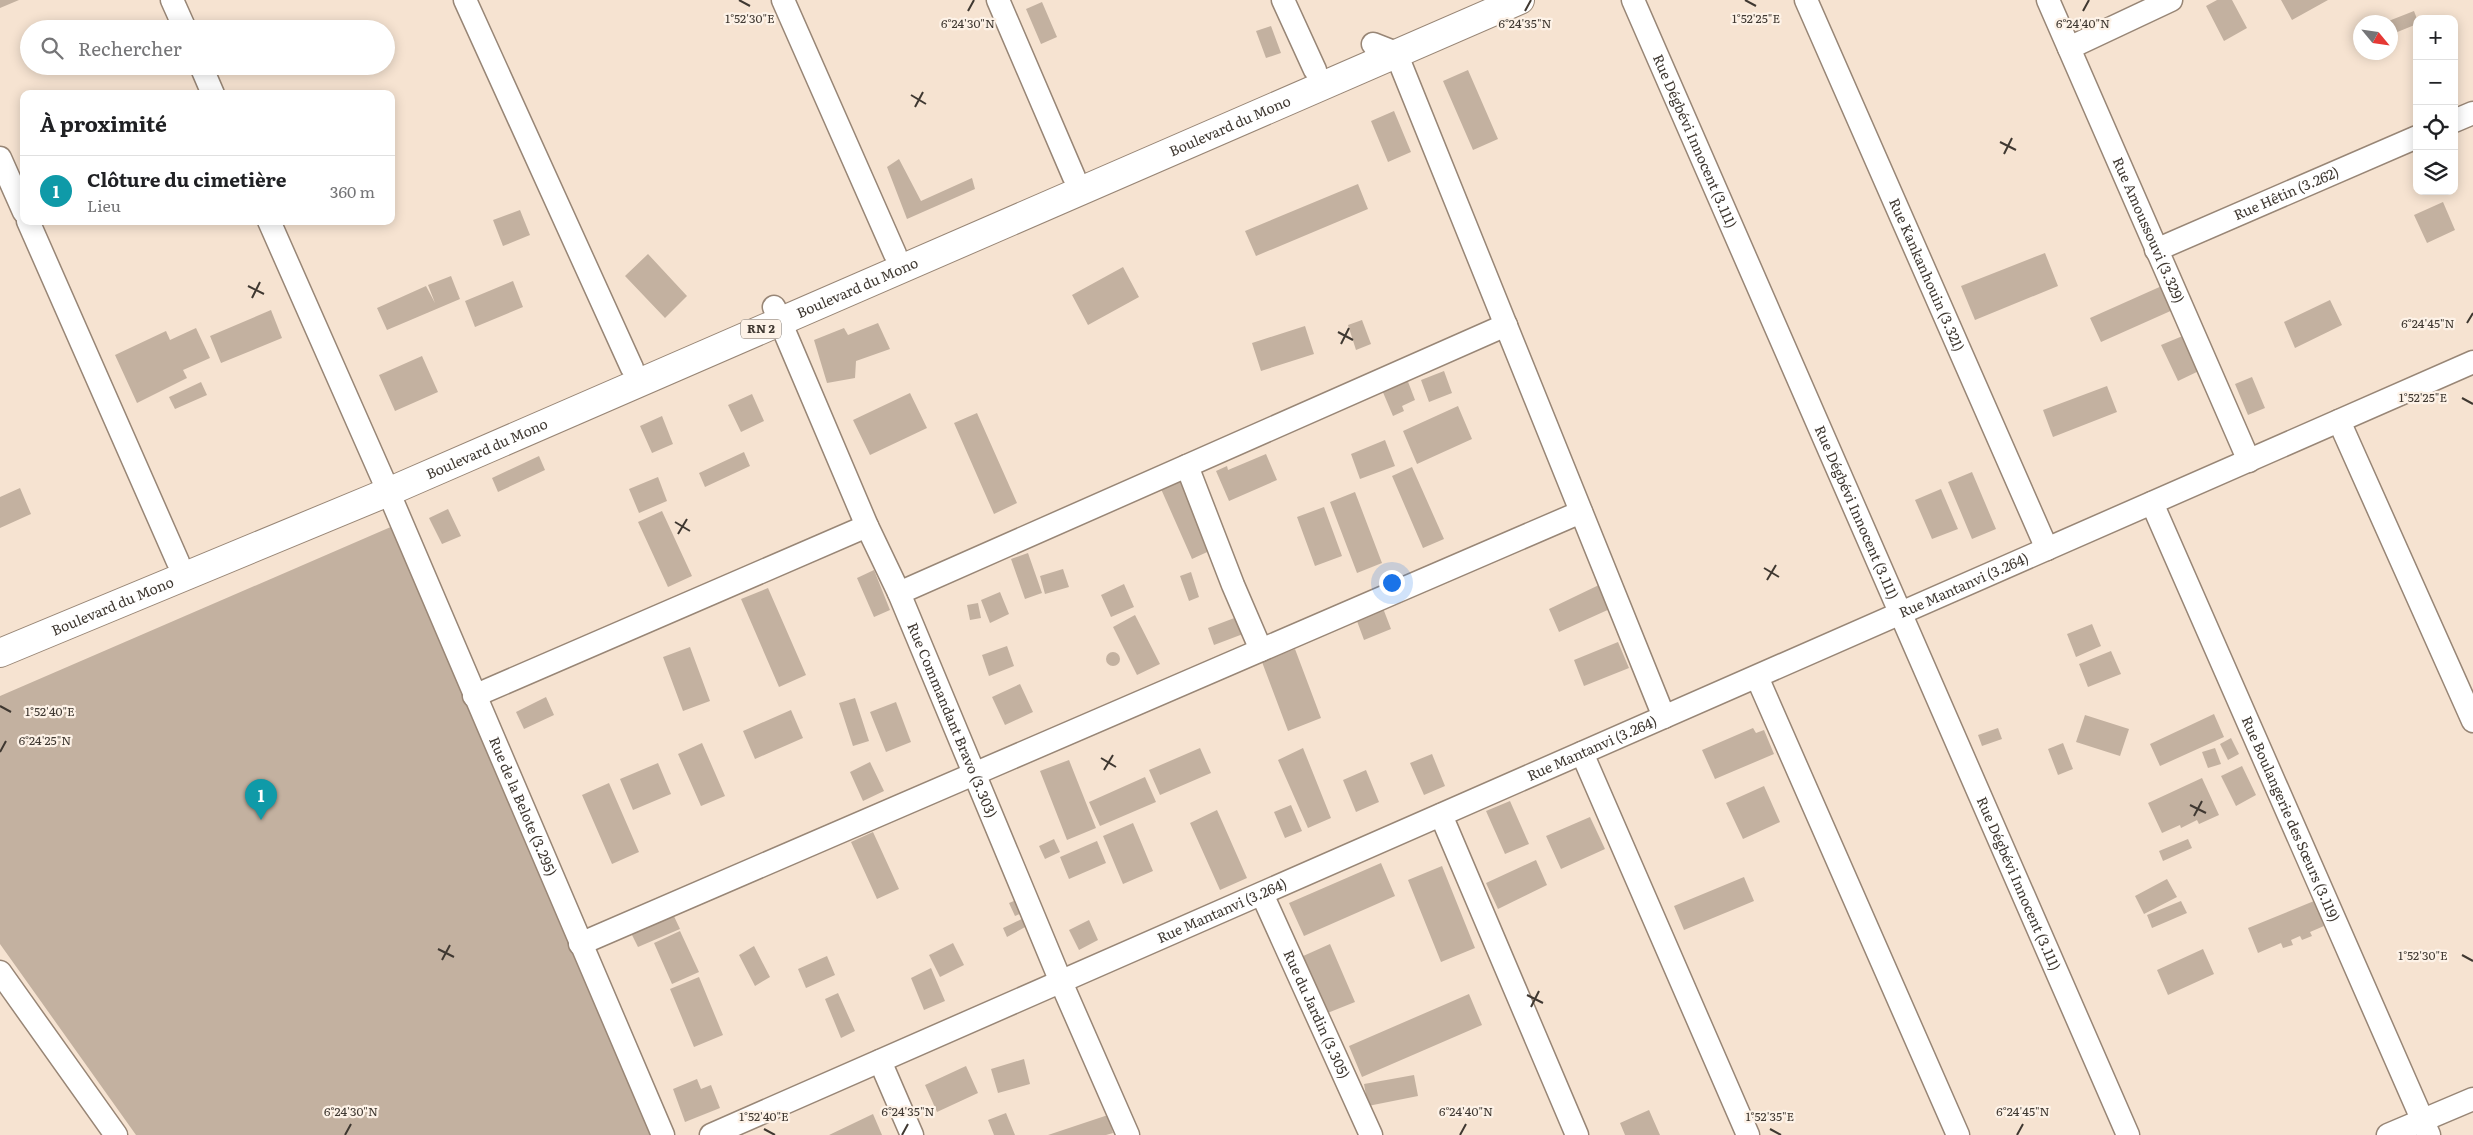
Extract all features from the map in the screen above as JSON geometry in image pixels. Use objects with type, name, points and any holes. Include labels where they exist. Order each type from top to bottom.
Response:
[{"type":"main road","name":"Boulevard du Mono","points":[[0,653],[1384,48],[1476,0]]},
{"type":"main road","name":"Boulevard du Mono","points":[[0,637],[178,562],[385,484],[632,368],[776,314],[895,254],[1315,70],[1520,0]]},
{"type":"street","points":[[172,0],[181,20]]},
{"type":"street","points":[[465,0],[632,368]]},
{"type":"street","points":[[783,0],[895,254]]},
{"type":"street","points":[[998,0],[1074,177]]},
{"type":"street","points":[[1283,0],[1315,70]]},
{"type":"street","name":"Rue Dégbévi Innocent (3.111)","points":[[1633,0],[2128,1135]]},
{"type":"street","name":"Rue Kankanhouin (3.321)","points":[[1806,0],[2047,550]]},
{"type":"street","name":"Rue Amoussouvi (3.329)","points":[[2048,0],[2249,461]]},
{"type":"street","points":[[2069,48],[2171,0]]},
{"type":"street","points":[[1384,48],[1506,325],[1664,717]]},
{"type":"street","points":[[205,75],[211,90]]},
{"type":"street","points":[[2458,119],[2473,113]]},
{"type":"street","name":"Rue Hêtin (3.262)","points":[[2156,250],[2413,139]]},
{"type":"street","points":[[0,158],[20,203]]},
{"type":"street","points":[[30,225],[178,562]]},
{"type":"street","name":"Rue de la Belote (3.295)","points":[[272,225],[385,484],[663,1135]]},
{"type":"street","name":"Rue Commandant Bravo (3.303)","points":[[776,314],[867,526],[899,593],[976,773],[1061,982],[1128,1135]]},
{"type":"street","points":[[899,593],[1506,325]]},
{"type":"street","name":"Rue Mantanvi (3.264)","points":[[711,1135],[2473,362]]},
{"type":"street","points":[[2339,421],[2473,721]]},
{"type":"street","points":[[1186,466],[1261,650]]},
{"type":"street","name":"Rue Boulangerie des Sœurs (3.119)","points":[[2152,503],[2426,1128]]},
{"type":"street","points":[[580,944],[1581,512]]},
{"type":"street","points":[[474,696],[867,526]]},
{"type":"street","points":[[1757,677],[1958,1135]]},
{"type":"street","points":[[1582,753],[1748,1135]]},
{"type":"street","points":[[1441,815],[1578,1135]]},
{"type":"street","name":"Rue du Jardin (3.305)","points":[[1262,894],[1371,1135]]},
{"type":"street","points":[[0,972],[116,1135]]},
{"type":"street","points":[[880,1061],[912,1135]]},
{"type":"street","points":[[2388,1135],[2426,1128],[2473,1099]]},
{"type":"building","points":[[0,0],[19,0],[0,8]]},
{"type":"building","points":[[2217,0],[2232,0],[2247,28],[2224,41],[2206,6]]},
{"type":"building","points":[[2281,0],[2328,0],[2292,20]]},
{"type":"building","points":[[1042,2],[1057,37],[1041,44],[1026,9]]},
{"type":"building","points":[[2414,11],[2416,15],[2413,15],[2413,26],[2398,32],[2398,17]]},
{"type":"building","points":[[1271,26],[1281,53],[1266,58],[1256,31]]},
{"type":"building","points":[[1468,70],[1498,139],[1473,150],[1443,81]]},
{"type":"building","points":[[1394,111],[1411,152],[1388,162],[1371,121]]},
{"type":"building","points":[[899,159],[921,201],[972,178],[975,189],[907,219],[887,167]]},
{"type":"building","points":[[1358,184],[1368,209],[1256,256],[1245,231]]},
{"type":"building","points":[[2443,202],[2455,230],[2427,243],[2414,215]]},
{"type":"building","points":[[520,210],[530,235],[503,246],[493,220]]},
{"type":"building","points":[[2045,253],[2058,286],[1975,320],[1961,286]]},
{"type":"building","points":[[648,254],[687,296],[665,318],[625,276]]},
{"type":"building","points":[[1123,267],[1139,297],[1088,325],[1072,295]]},
{"type":"building","points":[[451,276],[460,299],[387,330],[377,308],[426,286],[435,303],[428,285]]},
{"type":"building","points":[[513,281],[523,307],[475,327],[465,301]]},
{"type":"building","points":[[2164,285],[2175,309],[2101,342],[2090,318]]},
{"type":"building","points":[[2330,300],[2342,325],[2295,348],[2284,322]]},
{"type":"building","points":[[271,310],[282,338],[221,363],[210,336]]},
{"type":"building","points":[[1362,320],[1371,344],[1356,350],[1348,325]]},
{"type":"building","points":[[878,323],[890,349],[856,361],[855,378],[827,383],[814,340],[844,328],[848,335]]},
{"type":"building","points":[[1305,326],[1314,354],[1261,371],[1252,343]]},
{"type":"building","points":[[196,328],[210,358],[183,370],[187,378],[137,403],[115,355],[166,331],[170,340]]},
{"type":"building","points":[[2185,335],[2201,370],[2178,381],[2161,345]]},
{"type":"building","points":[[422,356],[438,392],[395,411],[379,375]]},
{"type":"building","points":[[1444,371],[1452,393],[1429,402],[1421,380]]},
{"type":"building","points":[[2252,377],[2265,408],[2248,415],[2235,384]]},
{"type":"building","points":[[1407,379],[1415,400],[1402,406],[1404,411],[1393,416],[1382,390]]},
{"type":"building","points":[[201,382],[207,395],[175,409],[169,397]]},
{"type":"building","points":[[2107,386],[2117,412],[2053,437],[2043,410]]},
{"type":"building","points":[[910,393],[927,428],[870,455],[853,420]]},
{"type":"building","points":[[752,394],[764,421],[741,432],[728,405]]},
{"type":"building","points":[[1458,406],[1472,439],[1417,464],[1403,431]]},
{"type":"building","points":[[977,413],[1017,503],[994,514],[954,423]]},
{"type":"building","points":[[662,416],[673,444],[652,453],[640,426]]},
{"type":"building","points":[[1385,440],[1395,466],[1360,479],[1351,454]]},
{"type":"building","points":[[744,452],[750,466],[705,487],[699,473]]},
{"type":"building","points":[[1266,454],[1277,480],[1229,501],[1216,471],[1227,466],[1228,470]]},
{"type":"building","points":[[539,456],[545,470],[498,492],[492,478]]},
{"type":"building","points":[[1412,467],[1444,539],[1423,548],[1392,476]]},
{"type":"building","points":[[1972,472],[1996,529],[1972,539],[1948,482]]},
{"type":"building","points":[[658,477],[667,501],[639,513],[629,489]]},
{"type":"building","points":[[1184,478],[1216,548],[1192,559],[1161,489]]},
{"type":"building","points":[[20,488],[31,514],[0,528],[0,497]]},
{"type":"building","points":[[1941,489],[1958,529],[1932,539],[1915,500]]},
{"type":"building","points":[[1355,492],[1382,563],[1357,573],[1330,502]]},
{"type":"building","points":[[1324,507],[1342,556],[1315,566],[1297,517]]},
{"type":"building","points":[[448,509],[461,536],[442,544],[429,518]]},
{"type":"building","points":[[662,511],[692,576],[668,587],[638,522]]},
{"type":"building","points":[[393,526],[424,578],[651,1135],[136,1135],[0,944],[0,696]]},
{"type":"building","points":[[1028,553],[1042,593],[1025,599],[1011,559]]},
{"type":"building","points":[[1063,569],[1069,587],[1045,594],[1040,576]]},
{"type":"building","points":[[874,570],[890,610],[874,617],[857,578]]},
{"type":"building","points":[[1191,572],[1199,597],[1189,601],[1180,576]]},
{"type":"building","points":[[1124,584],[1134,607],[1111,617],[1101,595]]},
{"type":"building","points":[[1601,584],[1612,608],[1559,632],[1549,609]]},
{"type":"building","points":[[768,588],[806,675],[779,687],[741,599]]},
{"type":"building","points":[[1000,592],[1009,614],[990,623],[981,600]]},
{"type":"building","points":[[978,603],[981,618],[970,620],[967,605]]},
{"type":"building","points":[[1381,603],[1391,629],[1364,640],[1354,613]]},
{"type":"building","points":[[1135,615],[1160,664],[1137,675],[1113,627]]},
{"type":"building","points":[[1237,617],[1243,634],[1214,645],[1208,628]]},
{"type":"building","points":[[2092,624],[2101,646],[2076,657],[2067,634]]},
{"type":"building","points":[[1618,642],[1629,668],[1584,686],[1574,660]]},
{"type":"building","points":[[1007,646],[1014,666],[989,676],[982,655]]},
{"type":"building","points":[[690,647],[710,701],[683,711],[663,657]]},
{"type":"building","points":[[1295,649],[1321,718],[1288,731],[1262,662]]},
{"type":"building","points":[[2111,651],[2121,674],[2088,687],[2079,664]]},
{"type":"building","points":[[1110,652],[1116,652],[1120,659],[1116,666],[1110,666],[1106,662],[1106,656]]},
{"type":"building","points":[[1020,684],[1033,712],[1005,725],[992,697]]},
{"type":"building","points":[[546,697],[554,715],[524,729],[516,712]]},
{"type":"building","points":[[855,698],[869,741],[853,746],[839,703]]},
{"type":"building","points":[[896,702],[911,742],[886,752],[870,712]]},
{"type":"building","points":[[791,710],[803,738],[755,759],[743,731]]},
{"type":"building","points":[[2214,714],[2224,737],[2160,766],[2150,744]]},
{"type":"building","points":[[2085,715],[2129,729],[2120,756],[2076,742]]},
{"type":"building","points":[[1753,728],[1756,733],[1764,730],[1774,754],[1715,779],[1702,750]]},
{"type":"building","points":[[1998,728],[2002,739],[1982,746],[1978,735]]},
{"type":"building","points":[[2231,738],[2239,754],[2228,760],[2220,744]]},
{"type":"building","points":[[702,743],[725,796],[701,806],[678,754]]},
{"type":"building","points":[[2063,743],[2073,769],[2058,775],[2048,749]]},
{"type":"building","points":[[1200,748],[1211,773],[1160,795],[1149,770]]},
{"type":"building","points":[[1303,748],[1331,818],[1308,828],[1278,760]]},
{"type":"building","points":[[2215,748],[2221,764],[2208,768],[2202,752]]},
{"type":"building","points":[[1432,754],[1445,786],[1424,795],[1410,763]]},
{"type":"building","points":[[1069,760],[1096,828],[1067,840],[1040,771]]},
{"type":"building","points":[[870,762],[884,791],[863,801],[850,772]]},
{"type":"building","points":[[658,763],[671,794],[633,810],[620,779]]},
{"type":"building","points":[[2242,766],[2256,795],[2236,806],[2221,776]]},
{"type":"building","points":[[1366,770],[1379,802],[1356,812],[1343,780]]},
{"type":"building","points":[[1145,777],[1156,802],[1100,826],[1089,802]]},
{"type":"building","points":[[2202,778],[2219,815],[2199,824],[2197,820],[2181,828],[2180,825],[2162,833],[2148,803]]},
{"type":"building","points":[[609,783],[639,852],[612,864],[582,795]]},
{"type":"building","points":[[1764,786],[1780,822],[1743,839],[1726,803]]},
{"type":"building","points":[[1510,801],[1529,844],[1505,854],[1486,811]]},
{"type":"building","points":[[1291,805],[1302,831],[1285,838],[1274,812]]},
{"type":"building","points":[[1217,810],[1247,878],[1220,890],[1190,823]]},
{"type":"building","points":[[1590,817],[1605,849],[1561,869],[1546,836]]},
{"type":"building","points":[[1133,823],[1153,871],[1123,884],[1103,836]]},
{"type":"building","points":[[873,832],[899,889],[877,899],[851,842]]},
{"type":"building","points":[[1054,839],[1060,852],[1045,859],[1039,846]]},
{"type":"building","points":[[2188,839],[2192,848],[2163,861],[2159,851]]},
{"type":"building","points":[[1097,841],[1106,863],[1069,879],[1060,857]]},
{"type":"building","points":[[1536,860],[1547,885],[1498,909],[1486,883]]},
{"type":"building","points":[[1381,863],[1395,896],[1304,936],[1289,903]]},
{"type":"building","points":[[1442,866],[1475,948],[1441,962],[1408,880]]},
{"type":"building","points":[[1744,877],[1754,901],[1684,930],[1674,906]]},
{"type":"building","points":[[2167,879],[2177,897],[2144,914],[2135,896]]},
{"type":"building","points":[[1021,898],[1027,911],[1015,916],[1009,903]]},
{"type":"building","points":[[2181,901],[2187,913],[2152,928],[2147,915]]},
{"type":"building","points":[[2314,901],[2324,926],[2310,932],[2312,936],[2302,940],[2300,936],[2291,940],[2293,945],[2283,948],[2281,943],[2258,953],[2248,928]]},
{"type":"building","points":[[672,912],[680,929],[638,947],[629,929]]},
{"type":"building","points":[[1024,918],[1027,926],[1007,937],[1003,928]]},
{"type":"building","points":[[1089,920],[1098,940],[1079,950],[1069,930]]},
{"type":"building","points":[[680,931],[699,972],[672,984],[654,943]]},
{"type":"building","points":[[953,943],[964,965],[940,977],[929,955]]},
{"type":"building","points":[[1330,944],[1355,1002],[1325,1014],[1301,957]]},
{"type":"building","points":[[754,946],[770,977],[755,986],[739,955]]},
{"type":"building","points":[[2203,949],[2214,974],[2168,995],[2157,970]]},
{"type":"building","points":[[827,956],[835,975],[806,988],[798,969]]},
{"type":"building","points":[[931,968],[945,1001],[924,1010],[911,978]]},
{"type":"building","points":[[699,977],[723,1035],[694,1047],[670,989]]},
{"type":"building","points":[[838,993],[855,1031],[841,1038],[825,999]]},
{"type":"building","points":[[1469,994],[1482,1025],[1362,1077],[1349,1046]]},
{"type":"building","points":[[1024,1059],[1030,1084],[998,1093],[991,1069]]},
{"type":"building","points":[[966,1066],[978,1093],[937,1112],[925,1085]]},
{"type":"building","points":[[1414,1075],[1418,1096],[1368,1106],[1364,1084]]},
{"type":"building","points":[[697,1079],[701,1089],[711,1085],[720,1108],[685,1122],[673,1089]]},
{"type":"building","points":[[1649,1110],[1660,1135],[1625,1135],[1620,1123]]},
{"type":"building","points":[[1006,1113],[1015,1135],[994,1135],[988,1120]]},
{"type":"building","points":[[873,1114],[882,1135],[829,1135]]},
{"type":"building","points":[[1108,1115],[1113,1133],[1106,1135],[1048,1135]]},
{"type":"place","name":"Clôture du cimetière","points":[[261,820]]}]
